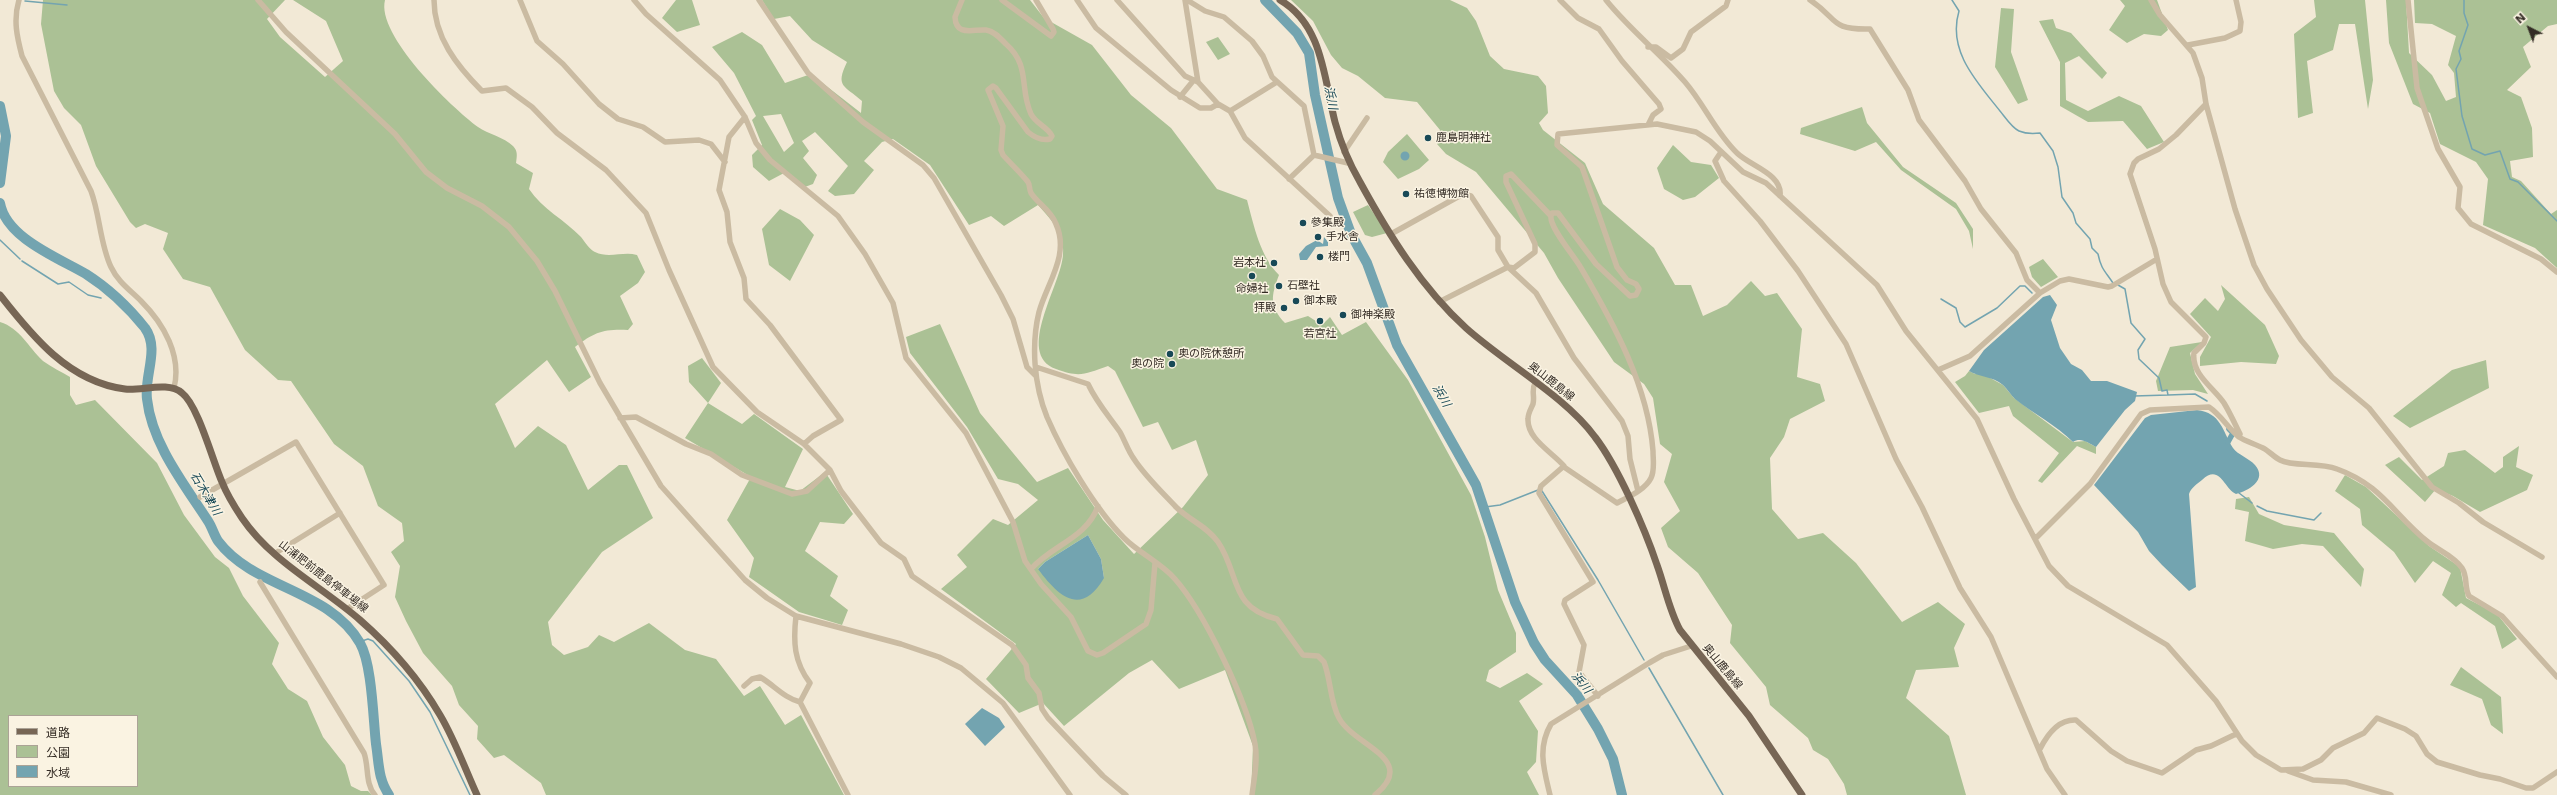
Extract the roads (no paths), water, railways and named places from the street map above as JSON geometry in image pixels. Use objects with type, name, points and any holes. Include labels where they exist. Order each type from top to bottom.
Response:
[{"type":"main road","name":"奥山鹿島線","points":[[1282,1],[1303,19],[1312,34],[1318,49],[1348,163],[1415,273],[1439,302],[1467,329],[1577,417],[1592,433],[1607,455],[1651,548],[1673,618],[1691,646],[1749,716],[1802,795]]},
{"type":"main road","points":[[0,295],[26,328],[52,355],[94,381],[111,386],[135,390],[174,388]]},
{"type":"main road","name":"山浦肥前鹿島停車場線","points":[[174,388],[188,398],[192,405],[222,483],[244,520],[274,554],[347,609],[393,650],[440,716],[477,795]]},
{"type":"street","points":[[19,0],[15,21],[16,33],[22,56],[92,191],[98,208],[107,258],[112,269],[122,284],[156,318],[172,350],[177,375],[174,388]]},
{"type":"street","points":[[258,0],[286,32],[395,134],[426,172],[447,188],[482,206],[509,227],[537,261],[555,292],[600,383],[661,486],[676,506],[745,580],[767,598],[796,616],[901,644],[939,657],[961,668],[1003,703],[1070,795]]},
{"type":"street","points":[[434,0],[437,29],[452,55],[469,78],[482,91],[506,88],[532,107],[557,133],[606,170],[646,213],[712,368],[757,412],[804,444],[830,470],[841,492],[881,543],[904,559],[912,576],[1012,645],[1026,665],[1028,678],[1039,693],[1042,709],[1048,718],[1103,776],[1126,795]]},
{"type":"street","points":[[520,0],[537,41],[563,64],[599,104],[618,119],[643,127],[665,142],[699,140],[711,144],[725,162]]},
{"type":"street","points":[[634,0],[646,14],[712,72],[745,117],[756,143],[770,160],[838,216],[865,254],[893,303],[906,358],[966,433],[1013,522],[1025,561],[1030,569],[1071,617],[1088,651],[1097,655],[1103,653],[1146,624],[1151,610],[1155,563]]},
{"type":"street","points":[[759,0],[808,73],[839,103],[923,165],[934,178],[1001,295],[1012,319],[1027,367],[1036,376]]},
{"type":"street","points":[[962,0],[955,17],[959,27],[965,31],[986,30],[994,32],[1012,49],[1022,66],[1031,113],[1052,136],[1050,139],[1046,140],[1034,137],[1028,132],[996,88],[992,86],[988,90],[1003,126],[1000,150],[1028,183],[1031,192],[1050,211],[1057,225],[1060,239],[1060,251],[1054,276],[1040,312],[1036,343],[1036,376],[1040,396],[1052,426],[1098,506],[1124,538],[1174,578],[1183,589],[1219,649],[1252,729],[1255,745],[1252,795]]},
{"type":"street","points":[[1002,0],[1051,36],[1054,32],[1053,29],[1039,8],[1036,0]]},
{"type":"street","points":[[1077,0],[1096,28],[1180,97],[1200,108],[1212,108],[1218,104]]},
{"type":"street","points":[[1117,0],[1165,56],[1185,76],[1196,82],[1218,104],[1230,111],[1245,138],[1330,216]]},
{"type":"street","points":[[1186,0],[1196,82]]},
{"type":"street","points":[[1186,0],[1205,12],[1224,17],[1252,41],[1277,82],[1298,98],[1304,106],[1317,156]]},
{"type":"street","points":[[1560,0],[1578,18],[1599,29],[1622,61],[1660,104],[1661,109],[1653,115],[1648,125]]},
{"type":"street","points":[[1606,0],[1648,47],[1683,80],[1734,150],[1748,163],[1773,178],[1781,190],[1780,196]]},
{"type":"street","points":[[1648,47],[1656,47],[1671,58],[1683,49],[1691,32],[1726,6],[1728,0]]},
{"type":"street","points":[[1810,0],[1838,25],[1849,30],[1870,29],[1875,35],[1908,90],[1920,120],[1964,181],[1981,209],[2016,253],[2027,280],[2040,293]]},
{"type":"street","points":[[2151,0],[2160,15],[2188,45],[2202,78],[2206,104],[2234,209],[2254,265],[2267,289],[2301,340],[2332,377],[2369,408],[2432,488],[2542,557]]},
{"type":"street","points":[[2188,45],[2225,38],[2240,31],[2241,22],[2236,0]]},
{"type":"street","points":[[2408,0],[2417,88],[2438,149],[2460,187],[2458,208],[2471,224],[2541,259],[2557,272]]},
{"type":"street","points":[[1180,97],[1196,82]]},
{"type":"street","points":[[1230,111],[1277,82]]},
{"type":"street","points":[[2206,104],[2176,135],[2159,148],[2138,159],[2131,168],[2130,174],[2171,302],[2206,337],[2204,343],[2194,353],[2198,371],[2211,391],[2222,400],[2242,438]]},
{"type":"street","points":[[745,117],[729,137],[719,190],[727,212],[730,242],[744,278],[746,299],[770,325],[841,420],[813,436],[804,444]]},
{"type":"street","points":[[1344,152],[1367,118]]},
{"type":"street","points":[[1551,216],[1552,213],[1558,213],[1572,235],[1605,274],[1627,295],[1636,295],[1639,289],[1636,284],[1627,280],[1617,267],[1582,167],[1557,145],[1556,139],[1558,134],[1564,132],[1657,124],[1696,132],[1710,141],[1743,172],[1766,183],[1877,285],[1896,318],[1977,419],[2049,566],[2064,583],[2156,637],[2175,652],[2216,701],[2236,734],[2256,755],[2270,765],[2313,780],[2346,782],[2391,795]]},
{"type":"street","points":[[1721,152],[1715,161],[1724,181],[1760,221],[1793,265],[1846,344],[1896,459],[1922,507],[1960,588],[1990,637],[2040,749],[2047,769],[2065,795]]},
{"type":"street","points":[[1289,179],[1317,156],[1337,158],[1348,163]]},
{"type":"street","points":[[1439,302],[1508,267],[1514,268],[1535,252],[1535,244],[1506,182],[1506,176],[1511,174],[1551,216],[1553,225],[1581,268],[1626,352],[1646,409],[1652,439],[1653,474],[1647,484],[1628,498],[1615,502],[1564,467],[1531,434],[1528,419],[1532,405],[1532,389],[1535,383]]},
{"type":"street","points":[[1391,234],[1463,194],[1472,196],[1498,237],[1498,250],[1508,267],[1536,293],[1574,358],[1622,420],[1628,436],[1630,459],[1638,491]]},
{"type":"street","points":[[1938,370],[1970,356],[2040,293],[2060,280],[2069,279],[2108,287],[2156,259]]},
{"type":"street","points":[[1036,367],[1088,384],[1098,405],[1120,433],[1135,460],[1177,508],[1210,532],[1218,542],[1236,587],[1251,608],[1260,615],[1277,619],[1303,655],[1318,656],[1324,662],[1340,720],[1360,741],[1381,753],[1390,769],[1389,779],[1375,795]]},
{"type":"street","points":[[2035,539],[2090,484],[2141,414],[2150,410],[2209,406],[2221,416],[2240,438],[2282,461],[2294,464],[2316,463],[2337,468],[2364,481],[2389,501],[2426,541],[2458,563],[2466,578],[2469,596],[2502,616],[2557,677]]},
{"type":"street","points":[[620,418],[636,417],[686,444],[710,454],[742,475],[792,494],[803,494],[830,470]]},
{"type":"street","points":[[200,497],[222,483],[296,442],[384,585],[347,609]]},
{"type":"street","points":[[1564,467],[1539,490],[1593,582],[1565,600],[1564,604],[1584,645],[1580,672],[1597,697]]},
{"type":"street","points":[[1030,569],[1040,559],[1074,537],[1093,520],[1098,506]]},
{"type":"street","points":[[274,554],[340,513]]},
{"type":"street","points":[[260,582],[364,753],[368,764],[368,784],[375,795]]},
{"type":"street","points":[[796,616],[795,656],[802,673],[810,683],[800,702]]},
{"type":"street","points":[[1550,795],[1542,749],[1544,736],[1554,722],[1597,697],[1663,655],[1691,646]]},
{"type":"street","points":[[744,686],[752,679],[760,676],[777,687],[788,699],[800,702],[848,795]]},
{"type":"street","points":[[2288,771],[2303,769],[2321,760],[2333,748],[2364,733],[2377,718],[2405,729],[2416,736],[2427,754],[2437,762],[2526,788],[2533,788],[2557,772]]},
{"type":"street","points":[[2040,749],[2045,738],[2054,728],[2070,720],[2076,720],[2111,751],[2127,761],[2162,773],[2196,750],[2211,746],[2236,734]]},
{"type":"water","points":[[1405,151],[1410,156],[1405,161],[1400,156]]},
{"type":"water","points":[[1324,237],[1328,242],[1328,246],[1316,247],[1307,260],[1300,260],[1299,254],[1306,246],[1317,240],[1323,244]]},
{"type":"water","points":[[2050,295],[2057,305],[2051,320],[2060,348],[2071,364],[2082,370],[2091,381],[2107,381],[2137,392],[2135,401],[2125,410],[2096,447],[2082,440],[2073,442],[2059,430],[2015,399],[1999,382],[1969,371],[1984,350],[2043,297]]},
{"type":"water","points":[[2197,410],[2211,415],[2220,423],[2233,448],[2255,465],[2259,475],[2255,484],[2236,494],[2218,476],[2213,474],[2194,486],[2190,492],[2196,587],[2189,591],[2149,551],[2138,532],[2094,485],[2145,418],[2151,415]]},
{"type":"water","points":[[1088,535],[1101,559],[1104,578],[1095,590],[1087,597],[1079,600],[1070,599],[1054,588],[1038,569],[1045,562]]},
{"type":"water","points":[[982,708],[999,718],[1005,727],[985,746],[965,724]]},
{"type":"waterway","name":"浜川","points":[[1265,0],[1297,33],[1309,53],[1315,95],[1338,198],[1351,234],[1367,263],[1397,345],[1476,485],[1515,602],[1534,643],[1545,660],[1577,695],[1598,729],[1613,759],[1622,795]]},
{"type":"waterway","points":[[1952,0],[1959,11],[1956,26],[1957,39],[1966,65],[1982,89],[2016,130],[2024,133],[2040,133],[2053,151],[2058,167],[2062,197],[2073,213],[2076,223],[2090,239],[2092,248],[2098,254],[2102,267],[2113,283]]},
{"type":"waterway","points":[[2464,0],[2464,13],[2468,25],[2459,51],[2461,59],[2456,69],[2462,116],[2472,149],[2485,155],[2500,151],[2510,179],[2518,182],[2557,221]]},
{"type":"waterway","points":[[25,1],[67,5]]},
{"type":"waterway","name":"石木津川","points":[[0,106],[6,136],[0,183]]},
{"type":"waterway","name":"石木津川","points":[[0,203],[4,215],[12,227],[23,237],[35,246],[86,274],[110,292],[145,328],[151,345],[147,399],[155,432],[170,463],[208,521],[218,541],[233,557],[251,570],[330,611],[346,625],[360,643],[364,652],[370,677],[380,771],[385,789],[389,795]]},
{"type":"waterway","points":[[0,240],[20,259]]},
{"type":"waterway","points":[[22,261],[58,284],[69,282],[88,295],[101,298]]},
{"type":"waterway","points":[[2118,285],[2125,289],[2131,323],[2145,339],[2138,350],[2139,359],[2159,378],[2162,391],[2167,390],[2168,395],[2195,394],[2207,401]]},
{"type":"waterway","points":[[1941,299],[1956,308],[1960,322],[1965,327],[1997,308],[2020,286],[2025,286],[2032,293]]},
{"type":"waterway","points":[[2134,396],[2168,395]]},
{"type":"waterway","points":[[2228,442],[2233,433],[2229,429]]},
{"type":"waterway","points":[[1485,507],[1500,505],[1538,490]]},
{"type":"waterway","points":[[1542,491],[1598,580],[1644,660]]},
{"type":"waterway","points":[[2239,493],[2252,503]]},
{"type":"waterway","points":[[2257,506],[2267,511],[2314,520],[2321,513]]},
{"type":"waterway","points":[[359,642],[368,639],[373,641],[409,681],[430,712],[470,795]]},
{"type":"waterway","points":[[1649,668],[1723,795]]},
{"type":"place","name":"鹿島明神社","points":[[1428,138]]},
{"type":"place","name":"祐徳博物館","points":[[1406,194]]},
{"type":"place","name":"參集殿","points":[[1303,223]]},
{"type":"place","name":"手水舎","points":[[1318,237]]},
{"type":"place","name":"楼門","points":[[1320,257]]},
{"type":"place","name":"岩本社","points":[[1274,263]]},
{"type":"place","name":"命婦社","points":[[1252,276]]},
{"type":"place","name":"石壁社","points":[[1279,286]]},
{"type":"place","name":"御本殿","points":[[1296,301]]},
{"type":"place","name":"拝殿","points":[[1284,308]]},
{"type":"place","name":"御神楽殿","points":[[1343,315]]},
{"type":"place","name":"若宮社","points":[[1320,321]]},
{"type":"place","name":"奥の院休憩所","points":[[1170,354]]},
{"type":"place","name":"奥の院","points":[[1172,364]]}]
